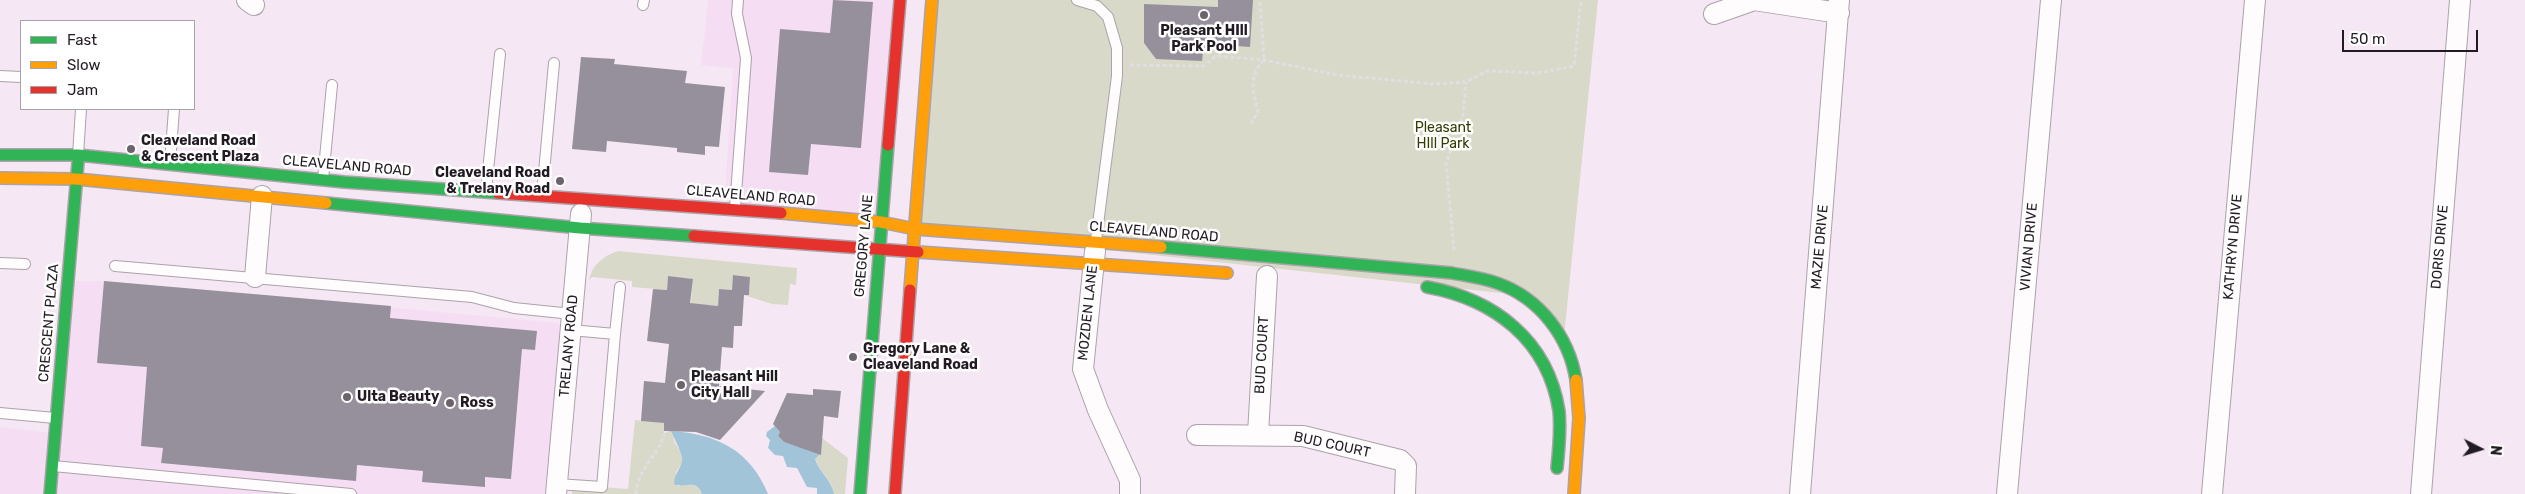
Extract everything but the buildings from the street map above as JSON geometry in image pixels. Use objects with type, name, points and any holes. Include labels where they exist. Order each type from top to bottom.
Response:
[{"type":"street","name":"GREGORY LANE","points":[[860,494],[878,249],[900,0]]},
{"type":"street","points":[[895,494],[932,0]]},
{"type":"street","points":[[1714,14],[1754,0],[1839,7]]},
{"type":"street","name":"VIVIAN DRIVE","points":[[2007,494],[2051,0]]},
{"type":"street","name":"KATHRYN DRIVE","points":[[2212,494],[2255,0]]},
{"type":"street","name":"DORIS DRIVE","points":[[2421,494],[2460,0]]},
{"type":"street","name":"MAZIE DRIVE","points":[[1800,494],[1839,7]]},
{"type":"street","name":"CLEAVELAND ROAD","points":[[0,155],[78,155],[323,180],[735,209],[881,222],[915,229],[1096,242],[1452,273],[1498,284],[1519,295],[1542,311],[1564,337],[1573,358],[1580,401],[1574,494]]},
{"type":"street","name":"CRESCENT PLAZA","points":[[50,494],[78,155]]},
{"type":"street","points":[[0,178],[76,179],[580,228],[1238,274]]},
{"type":"street","points":[[254,278],[262,196]]},
{"type":"street","name":"TRELANY ROAD","points":[[556,489],[582,197]]},
{"type":"street","name":"MOZDEN LANE","points":[[1096,242],[1083,369],[1098,410],[1130,480],[1130,494]]},
{"type":"street","name":"BUD COURT","points":[[1258,434],[1267,276]]},
{"type":"street","points":[[1411,286],[1451,291],[1473,299],[1505,317],[1544,350],[1548,374],[1557,403],[1560,432],[1556,476]]},
{"type":"street","points":[[1544,350],[1564,337]]},
{"type":"street","name":"BUD COURT","points":[[1197,435],[1258,434],[1302,436],[1400,460],[1406,466],[1405,494]]},
{"type":"lane","points":[[735,209],[746,58],[738,14],[738,0]]},
{"type":"lane","points":[[1077,0],[1097,6],[1108,17],[1117,48],[1117,65],[1096,242]]},
{"type":"lane","points":[[486,192],[500,54]]},
{"type":"lane","points":[[542,195],[554,63]]},
{"type":"lane","points":[[0,76],[20,77]]},
{"type":"lane","points":[[323,180],[332,85]]},
{"type":"lane","points":[[78,155],[81,110]]},
{"type":"lane","points":[[170,164],[174,110]]},
{"type":"lane","points":[[0,263],[25,264]]},
{"type":"lane","points":[[115,266],[472,297],[615,334]]},
{"type":"lane","points":[[556,489],[602,487],[620,287]]},
{"type":"lane","points":[[0,413],[56,418]]},
{"type":"lane","points":[[52,466],[351,494]]},
{"type":"path","points":[[1251,124],[1258,112],[1252,85],[1256,68],[1264,60],[1260,0]]},
{"type":"path","points":[[1117,65],[1204,66],[1216,56],[1264,60],[1337,75],[1433,84],[1466,82],[1486,71],[1538,73],[1574,66],[1581,0]]},
{"type":"path","points":[[1452,273],[1455,244],[1446,164],[1463,115],[1466,82]]},
{"type":"path","points":[[636,494],[638,479],[644,467],[662,443],[664,434]]},
{"type":"shaded area","points":[[708,0],[898,0],[881,222],[724,208],[733,68],[701,65]]},
{"type":"shaded area","points":[[67,281],[104,281],[571,324],[556,494],[0,494],[0,427],[54,433]]},
{"type":"green space","name":"Pleasant HIll Park","points":[[932,0],[1598,0],[1564,337],[1519,295],[915,229]]},
{"type":"green space","points":[[618,251],[797,268],[796,285],[790,284],[788,305],[772,304],[744,295],[749,295],[750,277],[734,275],[732,290],[719,289],[718,306],[707,305],[690,310],[693,280],[668,276],[667,290],[632,287],[632,281],[592,277],[589,280],[590,275],[599,262]]},
{"type":"green space","points":[[635,420],[664,423],[664,433],[671,431],[675,443],[683,455],[683,461],[676,472],[678,486],[686,484],[696,486],[702,494],[572,494],[572,485],[628,489]]},
{"type":"green space","points":[[822,438],[848,458],[845,494],[834,494],[831,484],[817,463],[815,458],[821,453]]},
{"type":"water","points":[[775,426],[780,432],[778,436],[784,442],[821,453],[815,459],[831,484],[834,494],[817,494],[817,488],[807,487],[797,468],[787,467],[783,456],[775,455],[768,448],[770,440],[766,436],[767,432]]},
{"type":"water","points":[[671,431],[703,436],[730,447],[752,466],[768,494],[702,494],[697,486],[674,484],[682,458]]},
{"type":"traffic: fast","points":[[860,494],[888,145]]},
{"type":"traffic: fast","points":[[0,155],[78,155],[344,182],[498,193]]},
{"type":"traffic: fast","points":[[50,494],[78,162]]},
{"type":"traffic: fast","points":[[326,203],[580,228],[694,236]]},
{"type":"traffic: fast","points":[[1161,247],[1452,273],[1492,281],[1526,298],[1550,321],[1567,349],[1576,380]]},
{"type":"traffic: fast","points":[[1427,287],[1474,301],[1514,327],[1530,344],[1543,363],[1553,386],[1559,411],[1560,432],[1557,468]]},
{"type":"traffic: slow","points":[[910,290],[932,0]]},
{"type":"traffic: slow","points":[[0,178],[76,179],[326,203]]},
{"type":"traffic: slow","points":[[781,213],[881,222],[915,229],[1161,247]]},
{"type":"traffic: slow","points":[[918,252],[1227,273]]},
{"type":"traffic: slow","points":[[1574,494],[1579,418],[1576,380]]},
{"type":"traffic: jam","points":[[888,145],[900,0]]},
{"type":"traffic: jam","points":[[498,193],[781,213]]},
{"type":"traffic: jam","points":[[694,236],[918,252]]},
{"type":"traffic: jam","points":[[895,494],[910,290]]},
{"type":"place","name":"Pleasant HIll Park Pool","points":[[1204,15]]},
{"type":"place","name":"Cleaveland Road & Crescent Plaza","points":[[131,149]]},
{"type":"place","name":"Cleaveland Road & Trelany Road","points":[[560,181]]},
{"type":"place","name":"Gregory Lane & Cleaveland Road","points":[[853,357]]},
{"type":"place","name":"Pleasant Hill City Hall","points":[[681,385]]},
{"type":"place","name":"Ulta Beauty","points":[[347,397]]},
{"type":"place","name":"Ross","points":[[450,403]]}]
